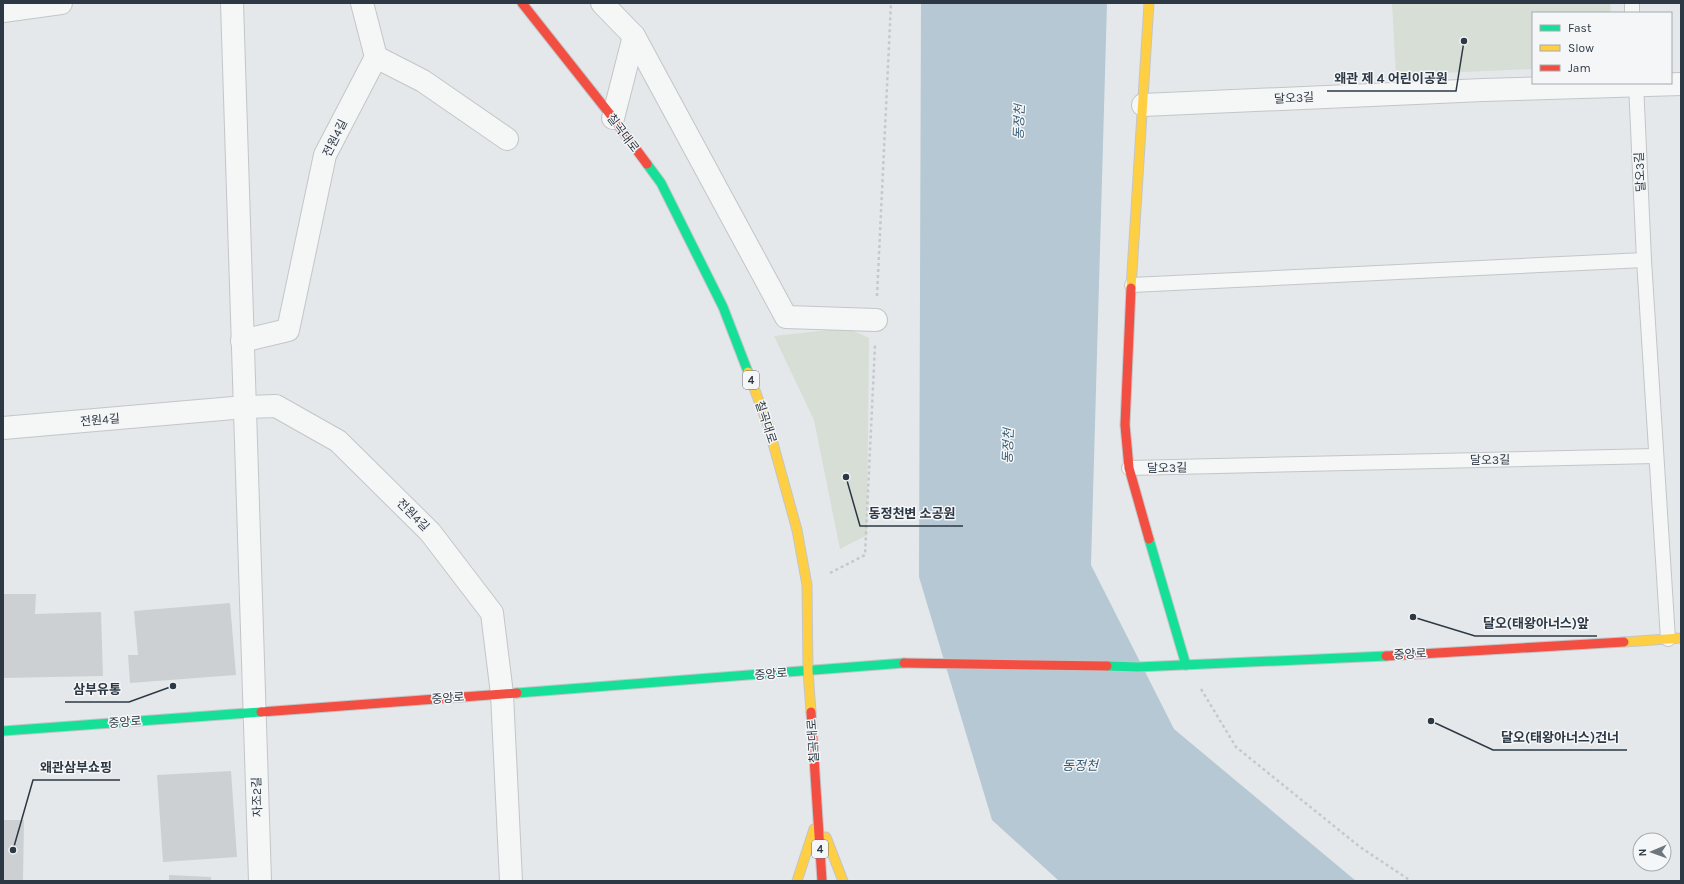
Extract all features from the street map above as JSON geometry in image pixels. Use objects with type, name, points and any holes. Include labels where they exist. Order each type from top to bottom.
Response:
[{"type":"street","points":[[3,11],[61,3]]},
{"type":"street","points":[[232,3],[254,712]]},
{"type":"street","points":[[362,3],[376,57],[423,82],[507,139]]},
{"type":"street","name":"칠곡대로","points":[[522,3],[613,118],[664,190],[723,307],[768,425],[797,530],[807,585],[808,671],[822,881]]},
{"type":"street","points":[[602,3],[634,36],[786,317],[876,320]]},
{"type":"street","name":"달오3길","points":[[1149,3],[1125,425],[1129,468],[1186,665]]},
{"type":"street","points":[[613,118],[634,36]]},
{"type":"street","name":"전원4길","points":[[242,341],[288,330],[325,155],[376,57]]},
{"type":"street","points":[[1636,84],[1681,84]]},
{"type":"street","name":"달오3길","points":[[1144,105],[1636,84]]},
{"type":"street","name":"전원4길","points":[[3,428],[244,407],[276,406],[338,441],[430,532],[492,613],[502,694],[511,881]]},
{"type":"street","name":"중앙로","points":[[3,731],[808,671],[892,663],[1138,667],[1411,655],[1674,638]]},
{"type":"street","name":"자조2길","points":[[254,712],[260,881]]},
{"type":"street","points":[[797,881],[818,817]]},
{"type":"street","points":[[818,817],[843,881]]},
{"type":"lane","name":"달오3길","points":[[1129,468],[1655,456],[1636,84]]},
{"type":"lane","points":[[1132,285],[1644,260]]},
{"type":"lane","points":[[1655,456],[1674,638]]},
{"type":"path","points":[[1186,665],[1236,746],[1360,847],[1411,881]]},
{"type":"shaded area","points":[[1392,3],[1610,3],[1611,12],[1532,12],[1532,69],[1396,75]]},
{"type":"shaded area","points":[[847,328],[869,338],[867,535],[840,549],[814,420],[774,336]]},
{"type":"water","name":"동정천","points":[[921,3],[1107,3],[1091,565],[1174,729],[1356,881],[1059,881],[992,820],[919,577]]},
{"type":"building","points":[[3,594],[36,594],[35,614],[101,612],[103,676],[3,678]]},
{"type":"building","points":[[230,603],[236,675],[130,683],[128,655],[138,655],[134,611]]},
{"type":"building","points":[[231,771],[237,857],[163,862],[157,775]]},
{"type":"building","points":[[3,820],[24,820],[23,881],[3,881]]},
{"type":"building","points":[[169,875],[211,877],[211,881],[169,881]]},
{"type":"traffic: fast","points":[[647,164],[661,183],[723,307],[748,372]]},
{"type":"traffic: fast","points":[[1149,539],[1186,665]]},
{"type":"traffic: fast","points":[[1107,666],[1138,667],[1386,656]]},
{"type":"traffic: fast","points":[[517,693],[904,663]]},
{"type":"traffic: fast","points":[[3,731],[261,712]]},
{"type":"traffic: slow","points":[[1131,288],[1149,3]]},
{"type":"traffic: slow","points":[[748,372],[768,425],[797,530],[807,585],[808,671],[811,712]]},
{"type":"traffic: slow","points":[[1624,642],[1681,638]]},
{"type":"traffic: slow","points":[[797,881],[814,829]]},
{"type":"traffic: slow","points":[[826,837],[843,881]]},
{"type":"traffic: jam","points":[[522,3],[613,118],[647,164]]},
{"type":"traffic: jam","points":[[1131,288],[1125,425],[1129,468],[1149,539]]},
{"type":"traffic: jam","points":[[1386,656],[1624,642]]},
{"type":"traffic: jam","points":[[904,663],[1107,666]]},
{"type":"traffic: jam","points":[[261,712],[517,693]]},
{"type":"traffic: jam","points":[[811,712],[822,881]]},
{"type":"place","name":"왜관 제 4 어린이공원","points":[[1464,41]]},
{"type":"place","name":"동정천변 소공원","points":[[846,477]]},
{"type":"place","name":"달오(태왕아너스)앞","points":[[1413,617]]},
{"type":"place","name":"삼부유통","points":[[173,686]]},
{"type":"place","name":"달오(태왕아너스)건너","points":[[1431,721]]},
{"type":"place","name":"왜관삼부쇼핑","points":[[13,850]]}]
